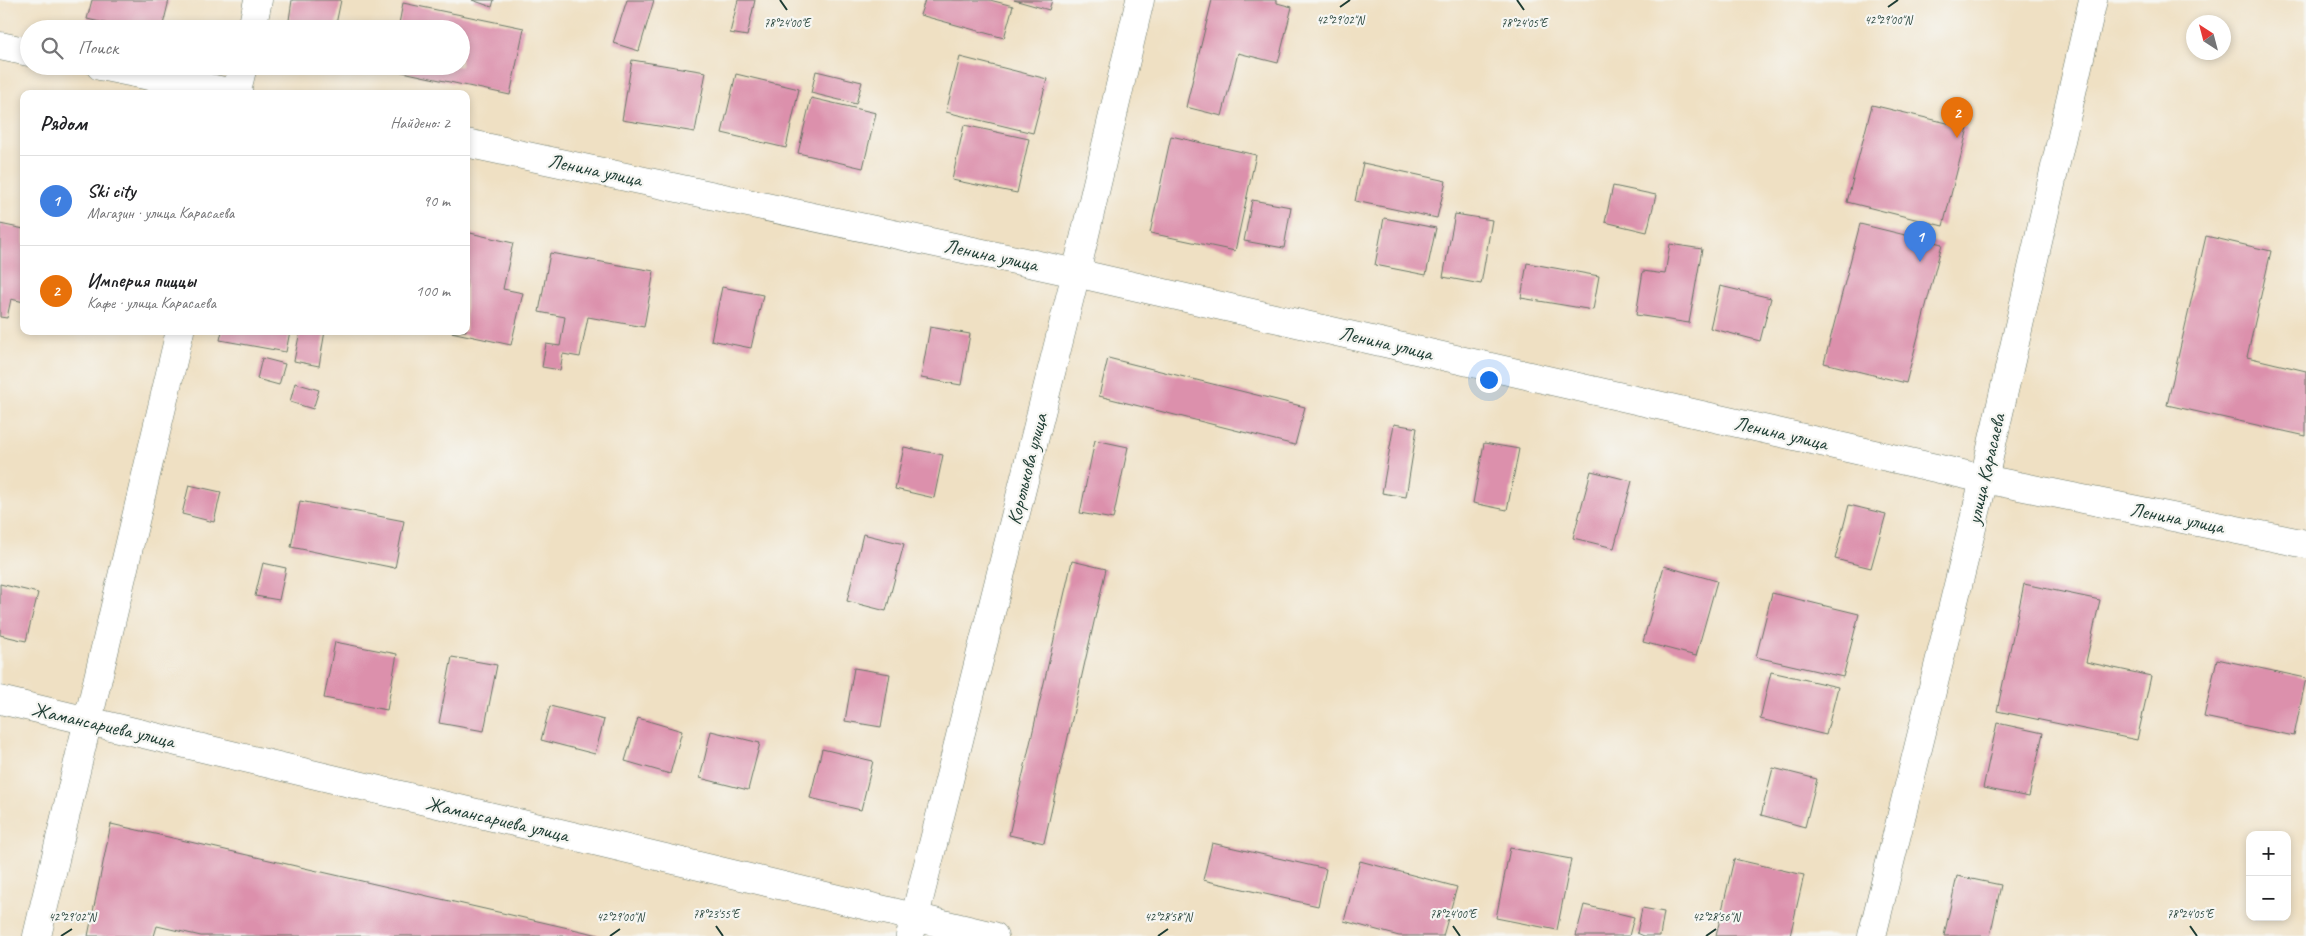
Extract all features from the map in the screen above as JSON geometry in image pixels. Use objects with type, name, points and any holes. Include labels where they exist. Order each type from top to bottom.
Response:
[{"type":"street","points":[[254,20],[258,0]]},
{"type":"street","name":"Королькова улица","points":[[912,927],[1076,273],[1140,0]]},
{"type":"street","name":"улица Карасаева","points":[[1872,936],[1984,479],[2093,0]]},
{"type":"street","points":[[0,46],[20,50]]},
{"type":"street","points":[[144,75],[217,90]]},
{"type":"street","points":[[238,90],[241,75]]},
{"type":"street","name":"Ленина улица","points":[[470,143],[1076,273],[1984,479],[2306,544]]},
{"type":"street","points":[[38,936],[179,335]]},
{"type":"street","name":"Жамансариева улица","points":[[0,700],[912,927],[994,936]]},
{"type":"building","points":[[92,0],[169,0],[164,20],[87,19]]},
{"type":"building","points":[[292,0],[341,0],[337,20],[289,20]]},
{"type":"building","points":[[472,0],[494,0],[492,7]]},
{"type":"building","points":[[627,0],[654,0],[639,51],[613,43]]},
{"type":"building","points":[[738,0],[755,0],[747,36],[730,33]]},
{"type":"building","points":[[925,0],[990,0],[1013,6],[1004,38],[920,15]]},
{"type":"building","points":[[1014,0],[1052,0],[1049,10]]},
{"type":"building","points":[[1212,0],[1277,0],[1277,3],[1292,7],[1278,63],[1238,53],[1222,116],[1186,107]]},
{"type":"building","points":[[403,3],[524,28],[510,95],[417,75],[470,75],[470,20],[400,20]]},
{"type":"building","points":[[960,57],[1047,79],[1033,133],[946,112]]},
{"type":"building","points":[[632,60],[706,72],[695,132],[622,120]]},
{"type":"building","points":[[816,71],[862,82],[856,104],[811,93]]},
{"type":"building","points":[[736,74],[799,89],[786,148],[722,133]]},
{"type":"building","points":[[811,98],[876,113],[863,168],[798,153]]},
{"type":"building","points":[[1872,105],[1968,128],[1943,226],[1847,202]]},
{"type":"building","points":[[964,125],[1029,139],[1017,193],[952,180]]},
{"type":"building","points":[[1171,136],[1256,155],[1235,251],[1150,233]]},
{"type":"building","points":[[1363,163],[1446,181],[1437,218],[1355,201]]},
{"type":"building","points":[[1613,186],[1656,195],[1647,232],[1605,222]]},
{"type":"building","points":[[1252,200],[1291,207],[1284,248],[1244,241]]},
{"type":"building","points":[[1455,214],[1492,220],[1481,284],[1443,277]]},
{"type":"building","points":[[1384,218],[1436,228],[1426,275],[1375,265]]},
{"type":"building","points":[[0,224],[20,228],[20,301],[11,299],[7,318],[0,317]]},
{"type":"building","points":[[1860,224],[1942,244],[1906,383],[1824,363]]},
{"type":"building","points":[[470,233],[513,243],[503,289],[523,293],[511,345],[465,335],[470,335]]},
{"type":"building","points":[[2206,236],[2271,251],[2247,357],[2306,371],[2306,436],[2167,405]]},
{"type":"building","points":[[1670,244],[1702,249],[1689,323],[1636,315],[1643,271],[1665,274]]},
{"type":"building","points":[[550,253],[654,271],[644,327],[588,317],[580,357],[563,354],[560,370],[542,367],[546,344],[560,346],[565,317],[539,312]]},
{"type":"building","points":[[1527,263],[1599,276],[1593,310],[1521,298]]},
{"type":"building","points":[[1720,286],[1771,298],[1760,341],[1710,328]]},
{"type":"building","points":[[722,287],[763,295],[751,348],[711,340]]},
{"type":"building","points":[[930,327],[970,334],[961,385],[921,378]]},
{"type":"building","points":[[221,335],[289,335],[286,352],[220,340]]},
{"type":"building","points":[[299,335],[324,335],[319,366],[294,361]]},
{"type":"building","points":[[262,358],[285,364],[279,385],[257,379]]},
{"type":"building","points":[[1108,358],[1305,407],[1295,445],[1099,396]]},
{"type":"building","points":[[295,383],[319,390],[313,409],[290,402]]},
{"type":"building","points":[[1394,424],[1417,428],[1406,497],[1382,493]]},
{"type":"building","points":[[1095,440],[1128,447],[1113,519],[1080,513]]},
{"type":"building","points":[[1484,443],[1519,449],[1507,510],[1473,503]]},
{"type":"building","points":[[904,447],[943,455],[934,498],[895,489]]},
{"type":"building","points":[[1591,471],[1632,481],[1614,548],[1573,538]]},
{"type":"building","points":[[189,485],[221,492],[214,522],[182,514]]},
{"type":"building","points":[[300,501],[404,521],[395,568],[291,547]]},
{"type":"building","points":[[1849,505],[1886,514],[1871,568],[1835,559]]},
{"type":"building","points":[[863,534],[904,544],[886,611],[847,601]]},
{"type":"building","points":[[1072,561],[1106,569],[1044,843],[1009,835]]},
{"type":"building","points":[[263,563],[286,568],[279,600],[255,596]]},
{"type":"building","points":[[1664,566],[1717,581],[1696,656],[1643,642]]},
{"type":"building","points":[[0,584],[38,593],[26,641],[0,635]]},
{"type":"building","points":[[2024,584],[2100,600],[2086,662],[2151,676],[2137,740],[1997,711]]},
{"type":"building","points":[[1772,593],[1859,614],[1843,677],[1756,657]]},
{"type":"building","points":[[335,642],[397,654],[387,710],[324,698]]},
{"type":"building","points":[[452,657],[497,665],[484,731],[439,723]]},
{"type":"building","points":[[2217,659],[2306,678],[2294,736],[2204,717]]},
{"type":"building","points":[[854,668],[890,674],[881,727],[845,721]]},
{"type":"building","points":[[1771,672],[1838,687],[1826,735],[1760,719]]},
{"type":"building","points":[[550,706],[604,720],[595,754],[541,740]]},
{"type":"building","points":[[638,718],[682,731],[670,774],[625,761]]},
{"type":"building","points":[[1997,723],[2043,733],[2029,797],[1983,788]]},
{"type":"building","points":[[711,731],[760,743],[748,790],[700,778]]},
{"type":"building","points":[[822,749],[873,761],[861,810],[810,798]]},
{"type":"building","points":[[1773,768],[1817,779],[1805,827],[1761,815]]},
{"type":"building","points":[[111,824],[599,936],[201,936],[157,926],[154,936],[88,936]]},
{"type":"building","points":[[1212,843],[1326,869],[1318,906],[1203,880]]},
{"type":"building","points":[[1510,848],[1571,859],[1557,930],[1496,918]]},
{"type":"building","points":[[1734,859],[1804,875],[1790,936],[1716,936]]},
{"type":"building","points":[[1360,861],[1457,887],[1443,936],[1399,936],[1344,921]]},
{"type":"building","points":[[1957,876],[2001,885],[1990,936],[1944,936]]},
{"type":"building","points":[[1584,905],[1634,917],[1629,936],[1576,936]]},
{"type":"building","points":[[1642,908],[1664,912],[1660,936],[1644,936],[1637,933]]},
{"type":"place","name":"Империя пиццы","points":[[1957,138]]},
{"type":"place","name":"Ski city","points":[[1920,262]]}]
